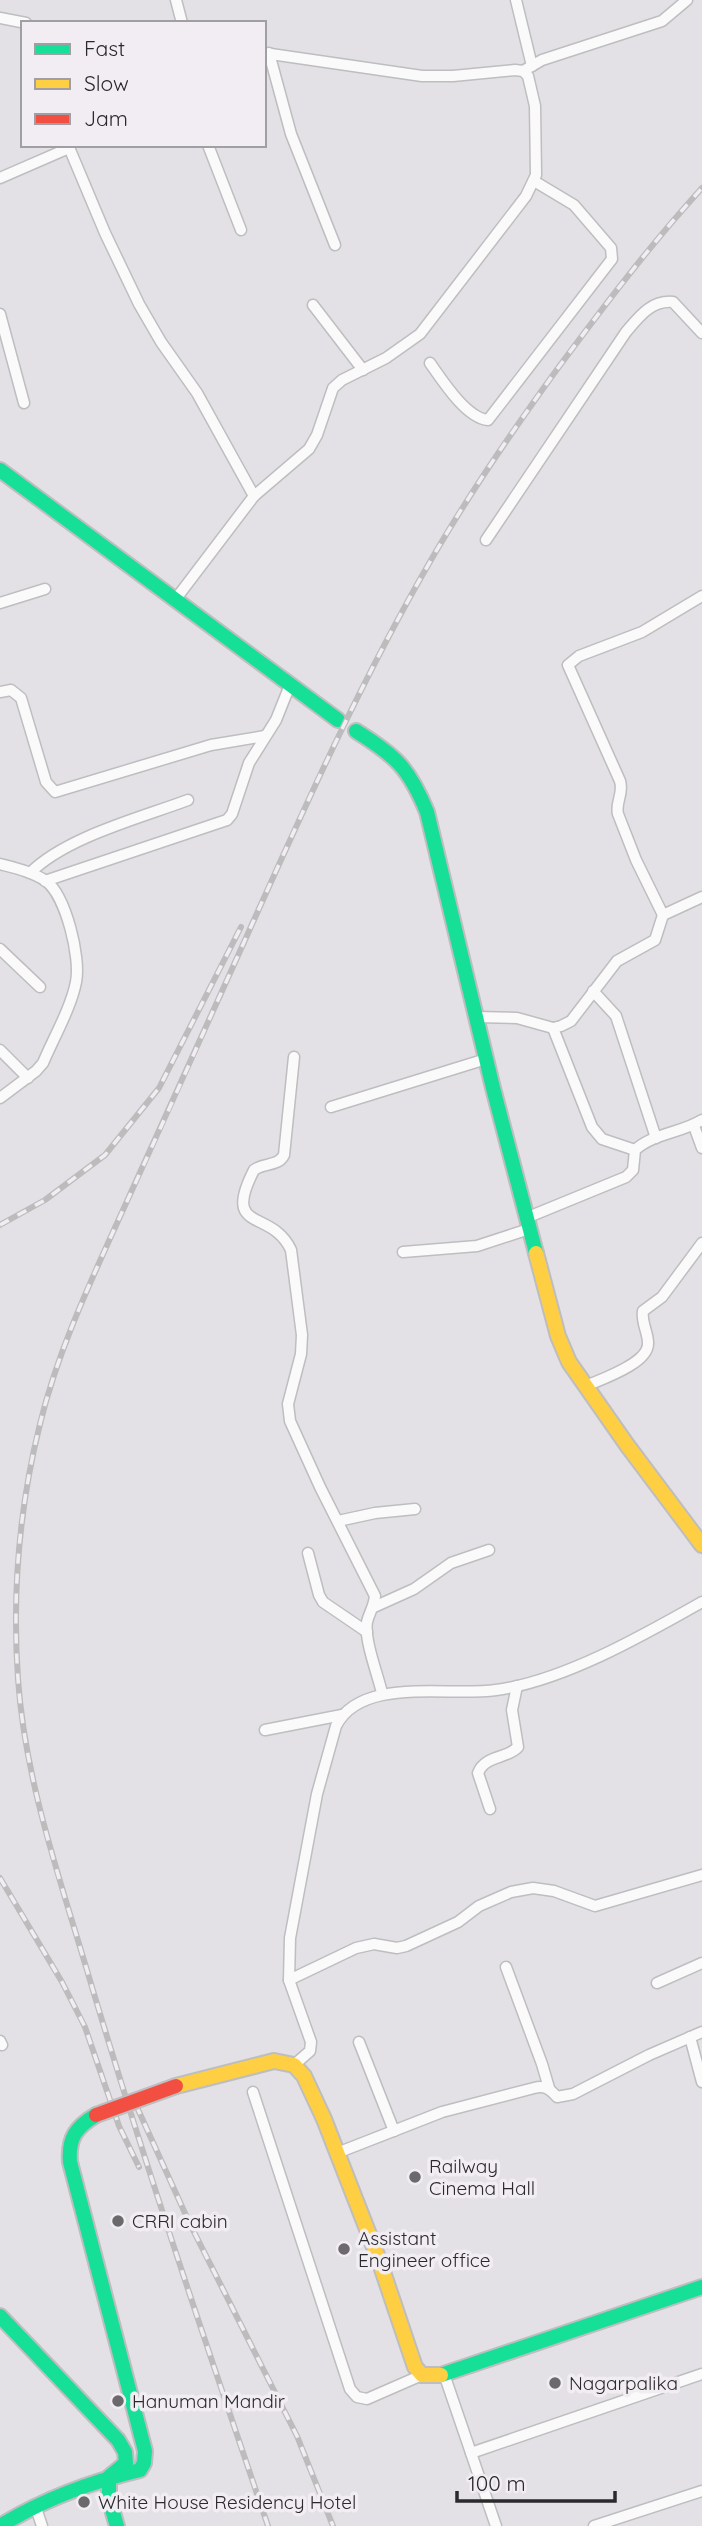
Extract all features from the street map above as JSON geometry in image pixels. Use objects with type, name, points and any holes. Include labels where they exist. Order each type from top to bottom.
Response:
[{"type":"street","points":[[176,0],[181,21]]},
{"type":"street","points":[[174,600],[254,496],[309,449],[317,435],[333,388],[339,382],[386,358],[421,334],[526,196],[534,181],[535,106],[516,0]]},
{"type":"street","points":[[335,245],[291,134],[267,53],[422,76],[528,69],[542,60],[662,22],[687,0]]},
{"type":"street","points":[[0,18],[21,24]]},
{"type":"street","points":[[0,178],[67,147]]},
{"type":"street","points":[[69,147],[104,233],[139,303],[161,342],[197,393],[254,496]]},
{"type":"street","points":[[209,147],[241,230]]},
{"type":"street","points":[[430,363],[454,397],[484,420],[488,419],[612,258],[611,248],[574,205],[534,181]]},
{"type":"street","points":[[486,540],[626,332],[643,313],[666,301],[673,302],[702,333]]},
{"type":"street","points":[[313,305],[363,370]]},
{"type":"street","points":[[0,314],[24,403]]},
{"type":"street","points":[[0,470],[338,720]]},
{"type":"street","points":[[0,603],[45,590]]},
{"type":"street","points":[[663,915],[636,860],[618,814],[617,808],[622,794],[620,781],[568,666],[579,656],[642,632],[702,596]]},
{"type":"street","points":[[45,881],[227,821],[232,814],[249,763],[281,711],[290,685]]},
{"type":"street","points":[[0,692],[11,690],[21,698],[47,782],[55,792],[211,745],[265,736]]},
{"type":"street","points":[[356,730],[400,760],[417,787],[427,812],[527,1224],[558,1336],[569,1362],[702,1545]]},
{"type":"street","points":[[30,873],[41,862],[82,840],[188,800]]},
{"type":"street","points":[[0,864],[30,873],[54,889],[75,947],[76,984],[43,1063],[28,1078],[0,1098]]},
{"type":"street","points":[[476,1017],[517,1018],[552,1028],[571,1021],[617,961],[654,940],[663,915],[702,897]]},
{"type":"street","points":[[0,949],[40,987]]},
{"type":"street","points":[[593,991],[616,1016],[656,1138]]},
{"type":"street","points":[[552,1028],[593,1127],[602,1139],[635,1150]]},
{"type":"street","points":[[0,1050],[28,1078]]},
{"type":"street","points":[[295,1057],[284,1155],[276,1163],[259,1166],[254,1170],[243,1202],[243,1211],[278,1231],[291,1250],[302,1335],[301,1354],[288,1404],[289,1413],[298,1442],[375,1596],[374,1607],[367,1620],[367,1632],[382,1693]]},
{"type":"street","points":[[331,1107],[486,1059]]},
{"type":"street","points":[[403,1252],[477,1246],[626,1177],[633,1171],[635,1150],[645,1142],[698,1123],[702,1148]]},
{"type":"street","points":[[586,1386],[631,1365],[645,1353],[648,1343],[643,1311],[662,1297],[702,1243]]},
{"type":"street","points":[[338,1521],[375,1513],[415,1509]]},
{"type":"street","points":[[374,1607],[414,1589],[451,1563],[489,1550]]},
{"type":"street","points":[[308,1553],[323,1602],[367,1632]]},
{"type":"street","points":[[265,1730],[341,1715],[362,1699],[382,1693],[495,1691],[537,1682],[659,1626],[702,1602]]},
{"type":"street","points":[[490,1809],[478,1773],[481,1766],[500,1755],[515,1752],[518,1747],[512,1710],[517,1686]]},
{"type":"street","points":[[294,2065],[310,2051],[311,2042],[289,1980],[290,1938],[317,1794],[341,1715]]},
{"type":"street","points":[[289,1980],[356,1948],[374,1944],[397,1948],[406,1946],[458,1922],[480,1906],[511,1892],[533,1888],[554,1891],[595,1906],[702,1875]]},
{"type":"street","points":[[657,1983],[702,1963]]},
{"type":"street","points":[[506,1967],[549,2088],[557,2097],[573,2094],[702,2032]]},
{"type":"street","points":[[690,2037],[702,2082]]},
{"type":"street","points":[[359,2042],[394,2131]]},
{"type":"street","points":[[0,2526],[35,2505],[95,2480],[140,2470],[144,2463],[142,2437],[70,2162],[68,2145],[81,2123],[176,2086],[274,2062],[294,2065],[304,2076],[379,2260],[415,2367],[422,2375]]},
{"type":"street","points":[[337,2153],[442,2112],[541,2086],[549,2088]]},
{"type":"street","points":[[253,2092],[350,2389],[357,2397],[367,2399],[422,2375],[444,2374],[702,2287]]},
{"type":"street","points":[[0,2316],[118,2440],[125,2452],[125,2463],[109,2477],[108,2499],[117,2526]]},
{"type":"street","points":[[444,2374],[496,2526]]},
{"type":"street","points":[[471,2453],[702,2374]]},
{"type":"street","points":[[118,2440],[142,2437]]},
{"type":"street","points":[[594,2526],[702,2491]]},
{"type":"street","points":[[35,2505],[42,2526]]},
{"type":"railway","points":[[268,2526],[131,2115],[36,1792],[22,1717],[16,1647],[19,1550],[27,1487],[47,1398],[64,1346],[85,1296],[290,840],[371,670],[446,535],[508,439],[610,299],[702,188]]},
{"type":"railway","points":[[0,1225],[45,1200],[105,1155],[159,1088],[241,927]]},
{"type":"railway","points":[[0,1878],[62,1982],[85,2027],[119,2126],[139,2167]]},
{"type":"railway","points":[[136,2105],[189,2222],[297,2436],[333,2526]]},
{"type":"traffic: fast","points":[[0,470],[338,720]]},
{"type":"traffic: fast","points":[[356,731],[400,764],[414,784],[427,812],[493,1088],[536,1253]]},
{"type":"traffic: fast","points":[[0,2526],[68,2492],[140,2470],[144,2463],[145,2451],[70,2162],[70,2146],[75,2134],[96,2115]]},
{"type":"traffic: fast","points":[[441,2375],[702,2287]]},
{"type":"traffic: fast","points":[[0,2316],[118,2440],[125,2452],[126,2463],[109,2477],[109,2499],[117,2526]]},
{"type":"traffic: slow","points":[[536,1253],[558,1336],[569,1362],[702,1545]]},
{"type":"traffic: slow","points":[[176,2086],[274,2061],[294,2065],[304,2076],[324,2119],[379,2260],[415,2367],[422,2375],[441,2375]]},
{"type":"traffic: jam","points":[[96,2115],[176,2086]]},
{"type":"place","name":"Railway Cinema Hall","points":[[415,2177]]},
{"type":"place","name":"CRRI cabin","points":[[118,2221]]},
{"type":"place","name":"Assistant Engineer office","points":[[344,2249]]},
{"type":"place","name":"Nagarpalika","points":[[555,2383]]},
{"type":"place","name":"Hanuman Mandir","points":[[118,2401]]},
{"type":"place","name":"White House Residency Hotel","points":[[84,2502]]}]
